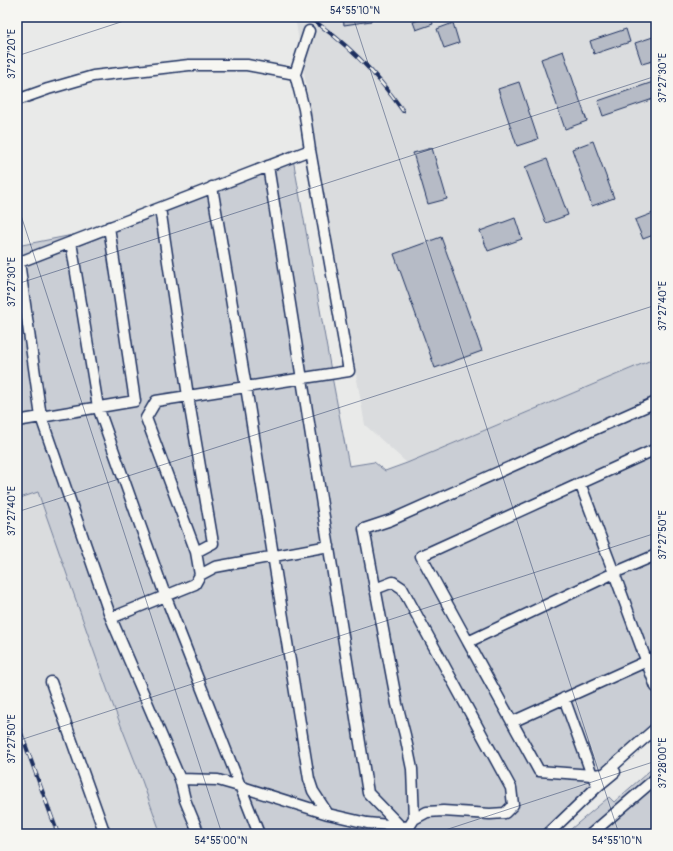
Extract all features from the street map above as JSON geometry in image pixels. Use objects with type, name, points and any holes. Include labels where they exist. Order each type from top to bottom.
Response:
[{"type":"street","points":[[200,575],[196,552],[146,418],[156,401],[349,371],[304,109],[295,74],[308,31]]},
{"type":"street","points":[[17,100],[93,76],[189,65],[247,65],[295,74]]},
{"type":"street","points":[[199,834],[185,800],[180,779],[112,618],[42,417],[18,263],[310,150]]},
{"type":"street","points":[[268,166],[368,792],[409,827]]},
{"type":"street","points":[[212,188],[246,387],[309,779],[313,791],[328,814]]},
{"type":"street","points":[[160,208],[188,396],[213,543],[196,552]]},
{"type":"street","points":[[17,421],[135,401],[109,227]]},
{"type":"street","points":[[71,242],[98,407],[165,595],[258,834]]},
{"type":"street","points":[[409,827],[412,769],[397,704],[364,529],[391,520],[656,402]]},
{"type":"street","points":[[656,449],[421,556],[539,771],[592,775],[604,774],[656,728]]},
{"type":"street","points":[[580,484],[656,687]]},
{"type":"street","points":[[112,618],[194,584],[200,575],[215,567],[329,546]]},
{"type":"street","points":[[468,642],[614,573],[656,555]]},
{"type":"street","points":[[180,779],[218,780],[328,814],[366,824],[409,827],[427,812],[443,811],[490,814],[505,813],[513,805],[511,788],[402,588],[393,582],[375,589]]},
{"type":"street","points":[[512,722],[656,657]]},
{"type":"street","points":[[50,682],[105,834]]},
{"type":"street","points":[[564,698],[592,775],[598,786]]},
{"type":"street","points":[[548,834],[598,786],[656,736]]},
{"type":"street","points":[[591,834],[656,778]]},
{"type":"shaded area","points":[[295,17],[656,17],[656,358],[407,463],[365,425]]},
{"type":"shaded area","points":[[292,153],[349,466],[374,462],[385,471],[656,358],[656,736],[541,834],[161,834],[111,700],[38,492],[17,499],[17,246],[88,232]]},
{"type":"shaded area","points":[[38,492],[111,700],[161,834],[17,834],[17,499]]},
{"type":"shaded area","points":[[656,765],[656,834],[565,834],[609,797],[614,802]]},
{"type":"building","points":[[343,17],[371,17],[371,21],[344,25]]},
{"type":"building","points":[[431,17],[433,24],[416,30],[413,22]]},
{"type":"building","points":[[453,23],[459,43],[444,48],[437,29]]},
{"type":"building","points":[[626,29],[630,42],[594,54],[590,41]]},
{"type":"building","points":[[656,36],[656,60],[642,64],[635,43]]},
{"type":"building","points":[[563,51],[587,121],[565,129],[541,59]]},
{"type":"building","points":[[656,81],[656,98],[603,116],[598,101]]},
{"type":"building","points":[[519,82],[538,139],[517,146],[498,89]]},
{"type":"building","points":[[593,141],[614,198],[592,206],[572,149]]},
{"type":"building","points":[[432,148],[447,199],[428,204],[413,153]]},
{"type":"building","points":[[547,159],[568,215],[546,223],[525,167]]},
{"type":"building","points":[[656,212],[656,234],[643,239],[635,220]]},
{"type":"building","points":[[515,218],[522,239],[488,251],[480,231]]},
{"type":"building","points":[[441,237],[482,351],[435,368],[394,254]]},
{"type":"railway","points":[[308,17],[322,26],[348,48],[383,84],[403,111]]},
{"type":"railway","points":[[17,722],[58,834]]}]
